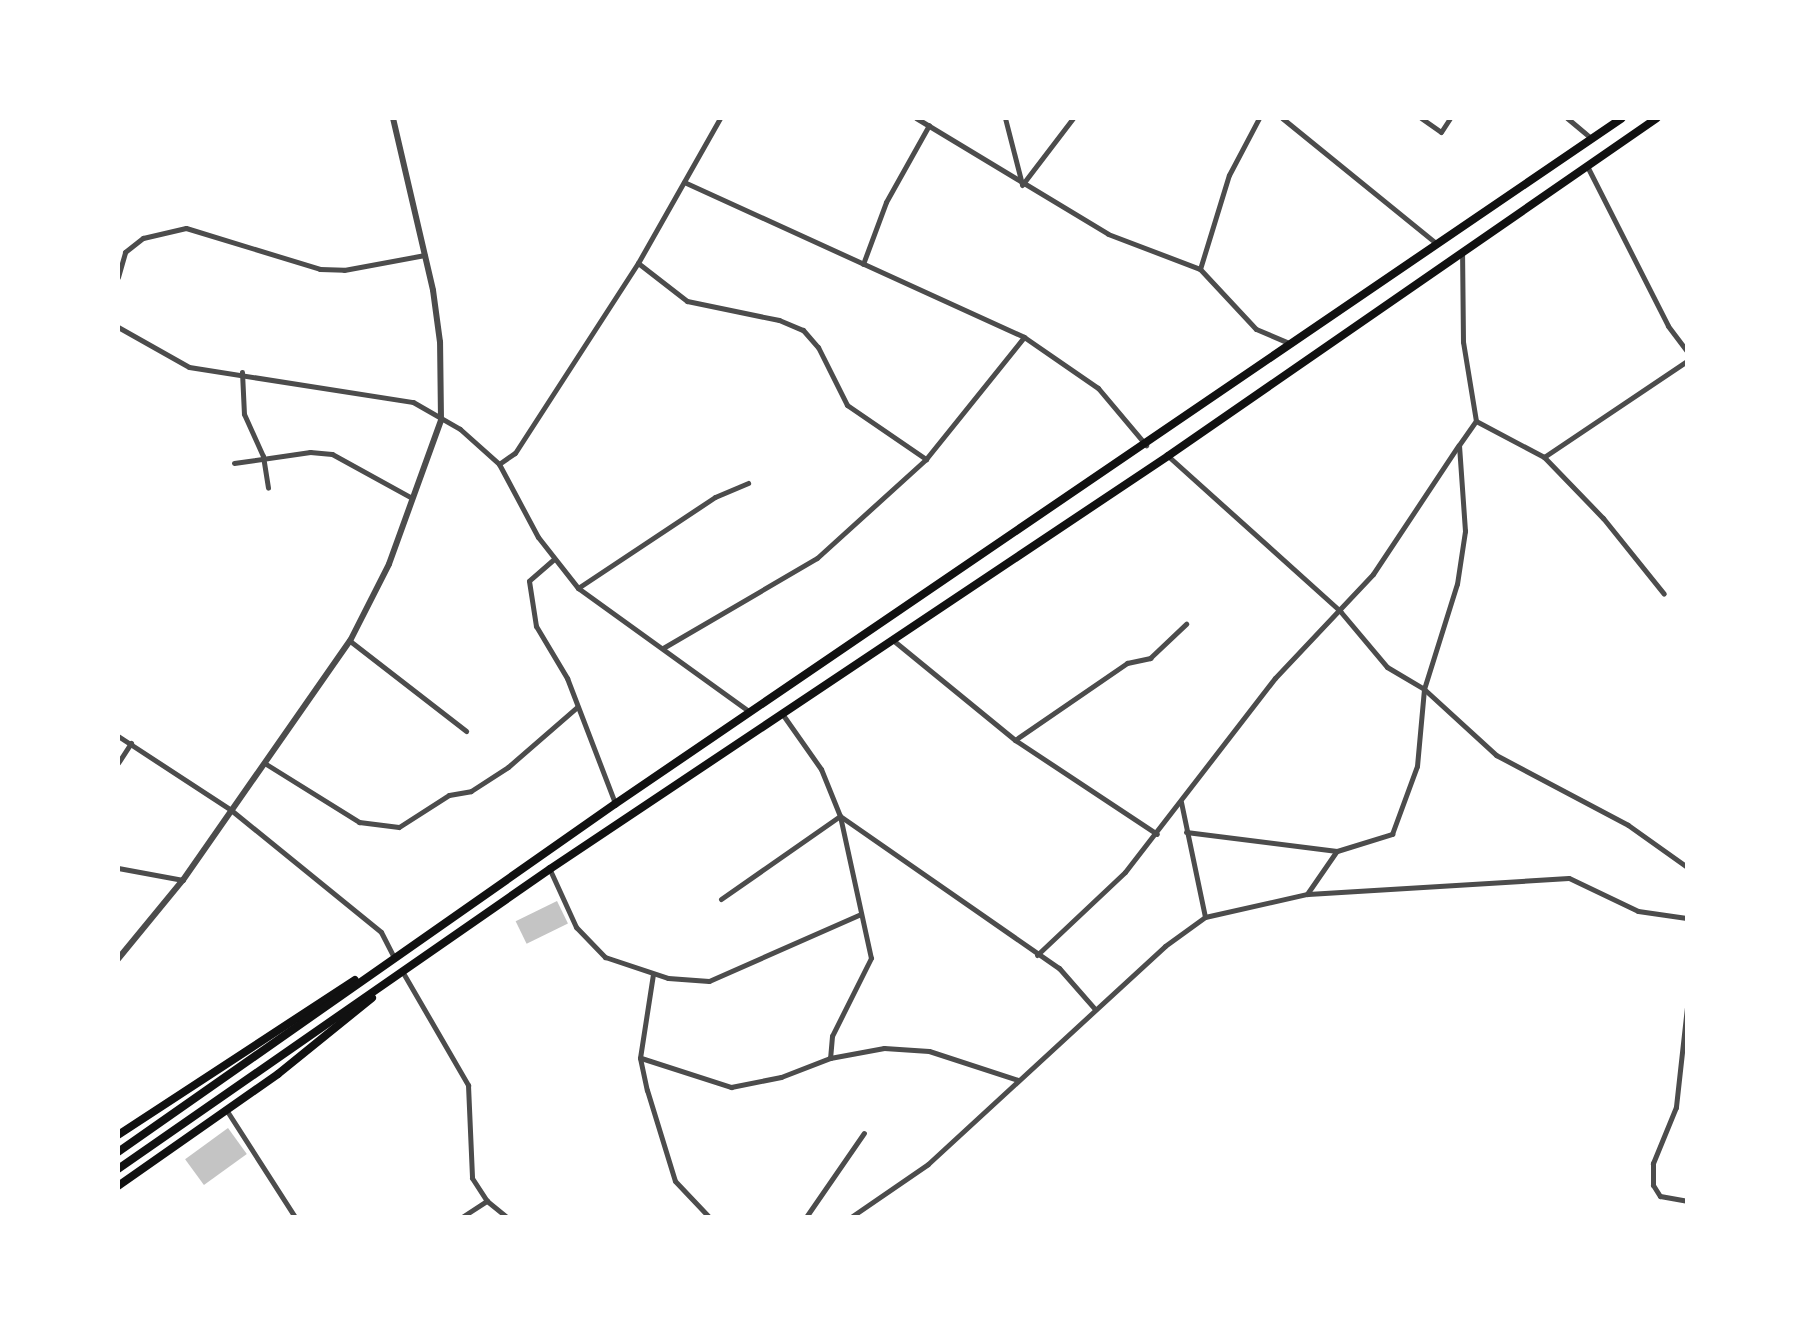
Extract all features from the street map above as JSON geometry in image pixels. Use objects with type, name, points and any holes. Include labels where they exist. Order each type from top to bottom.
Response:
[{"type":"main road","points":[[118,1152],[615,804],[1622,118]]},
{"type":"main road","points":[[118,1169],[550,869],[1168,456],[1657,118]]},
{"type":"main road","points":[[118,1135],[258,1039],[394,957]]},
{"type":"main road","points":[[118,1186],[227,1111],[402,971]]},
{"type":"street","points":[[118,959],[183,880],[350,641],[389,564],[441,420],[440,342],[425,255],[393,118]]},
{"type":"street","points":[[499,464],[515,453],[638,263],[720,118]]},
{"type":"street","points":[[916,118],[1022,185],[1108,234],[1200,269],[1256,329],[1293,345]]},
{"type":"street","points":[[1005,118],[1022,185]]},
{"type":"street","points":[[1022,185],[1073,118]]},
{"type":"street","points":[[1200,269],[1229,175],[1259,118]]},
{"type":"street","points":[[1282,118],[1437,244]]},
{"type":"street","points":[[1421,118],[1441,132],[1450,118]]},
{"type":"street","points":[[1567,118],[1592,138]]},
{"type":"street","points":[[863,264],[886,202],[929,125]]},
{"type":"street","points":[[1587,166],[1668,326],[1687,351]]},
{"type":"street","points":[[684,182],[1024,337],[1098,388],[1146,445]]},
{"type":"street","points":[[118,277],[125,252],[143,238],[186,228],[320,269],[344,270],[425,255]]},
{"type":"street","points":[[1037,955],[1088,909],[1157,834],[1275,678],[1373,574],[1476,421],[1463,342],[1462,252]]},
{"type":"street","points":[[638,263],[687,301],[779,320],[803,330],[818,347],[847,405],[926,459]]},
{"type":"street","points":[[118,327],[189,367],[242,372],[413,402],[460,429],[499,464],[555,559],[578,588],[751,713]]},
{"type":"street","points":[[663,648],[817,558],[926,459],[1024,337]]},
{"type":"street","points":[[1544,457],[1687,361]]},
{"type":"street","points":[[242,372],[244,414],[263,456],[268,488]]},
{"type":"street","points":[[1476,421],[1544,457],[1603,518],[1664,594]]},
{"type":"street","points":[[1186,832],[1337,851],[1392,834],[1417,766],[1424,689],[1457,584],[1465,531],[1459,445]]},
{"type":"street","points":[[234,463],[263,456],[332,454],[412,498]]},
{"type":"street","points":[[1168,456],[1340,611],[1387,667],[1424,689],[1496,755],[1628,825],[1687,867]]},
{"type":"street","points":[[578,588],[715,497],[748,483]]},
{"type":"street","points":[[555,559],[529,581],[536,626],[577,707],[615,804]]},
{"type":"street","points":[[1015,740],[1127,663],[1150,658],[1186,624]]},
{"type":"street","points":[[893,640],[1015,740],[1157,834]]},
{"type":"street","points":[[350,641],[466,731]]},
{"type":"street","points":[[266,764],[359,822],[399,827],[449,795],[471,791],[508,767],[577,707]]},
{"type":"street","points":[[783,715],[821,769],[840,816],[871,958],[832,1036],[830,1058]]},
{"type":"street","points":[[118,736],[231,810],[381,932],[394,957]]},
{"type":"street","points":[[118,763],[131,743]]},
{"type":"street","points":[[1181,801],[1205,917]]},
{"type":"street","points":[[721,899],[840,816]]},
{"type":"street","points":[[840,816],[1059,968],[1094,1008]]},
{"type":"street","points":[[1307,894],[1337,851]]},
{"type":"street","points":[[118,868],[183,880]]},
{"type":"street","points":[[550,869],[576,927],[605,957],[654,973],[709,981],[861,914]]},
{"type":"street","points":[[851,1217],[928,1164],[1094,1008],[1205,917],[1307,894],[1569,878],[1638,911],[1687,918]]},
{"type":"street","points":[[402,971],[468,1085],[472,1178],[487,1201],[507,1217]]},
{"type":"street","points":[[654,973],[640,1058],[675,1181],[709,1217]]},
{"type":"street","points":[[1687,1007],[1676,1107],[1653,1163],[1653,1185],[1660,1196],[1687,1201]]},
{"type":"street","points":[[640,1058],[652,1066],[731,1087],[781,1077],[830,1058],[884,1048],[929,1051],[1018,1080]]},
{"type":"street","points":[[227,1111],[295,1217]]},
{"type":"street","points":[[806,1217],[864,1133]]},
{"type":"street","points":[[462,1217],[487,1201]]},
{"type":"building","points":[[557,901],[568,923],[527,944],[516,921]]},
{"type":"building","points":[[228,1128],[247,1154],[204,1185],[185,1159]]}]
